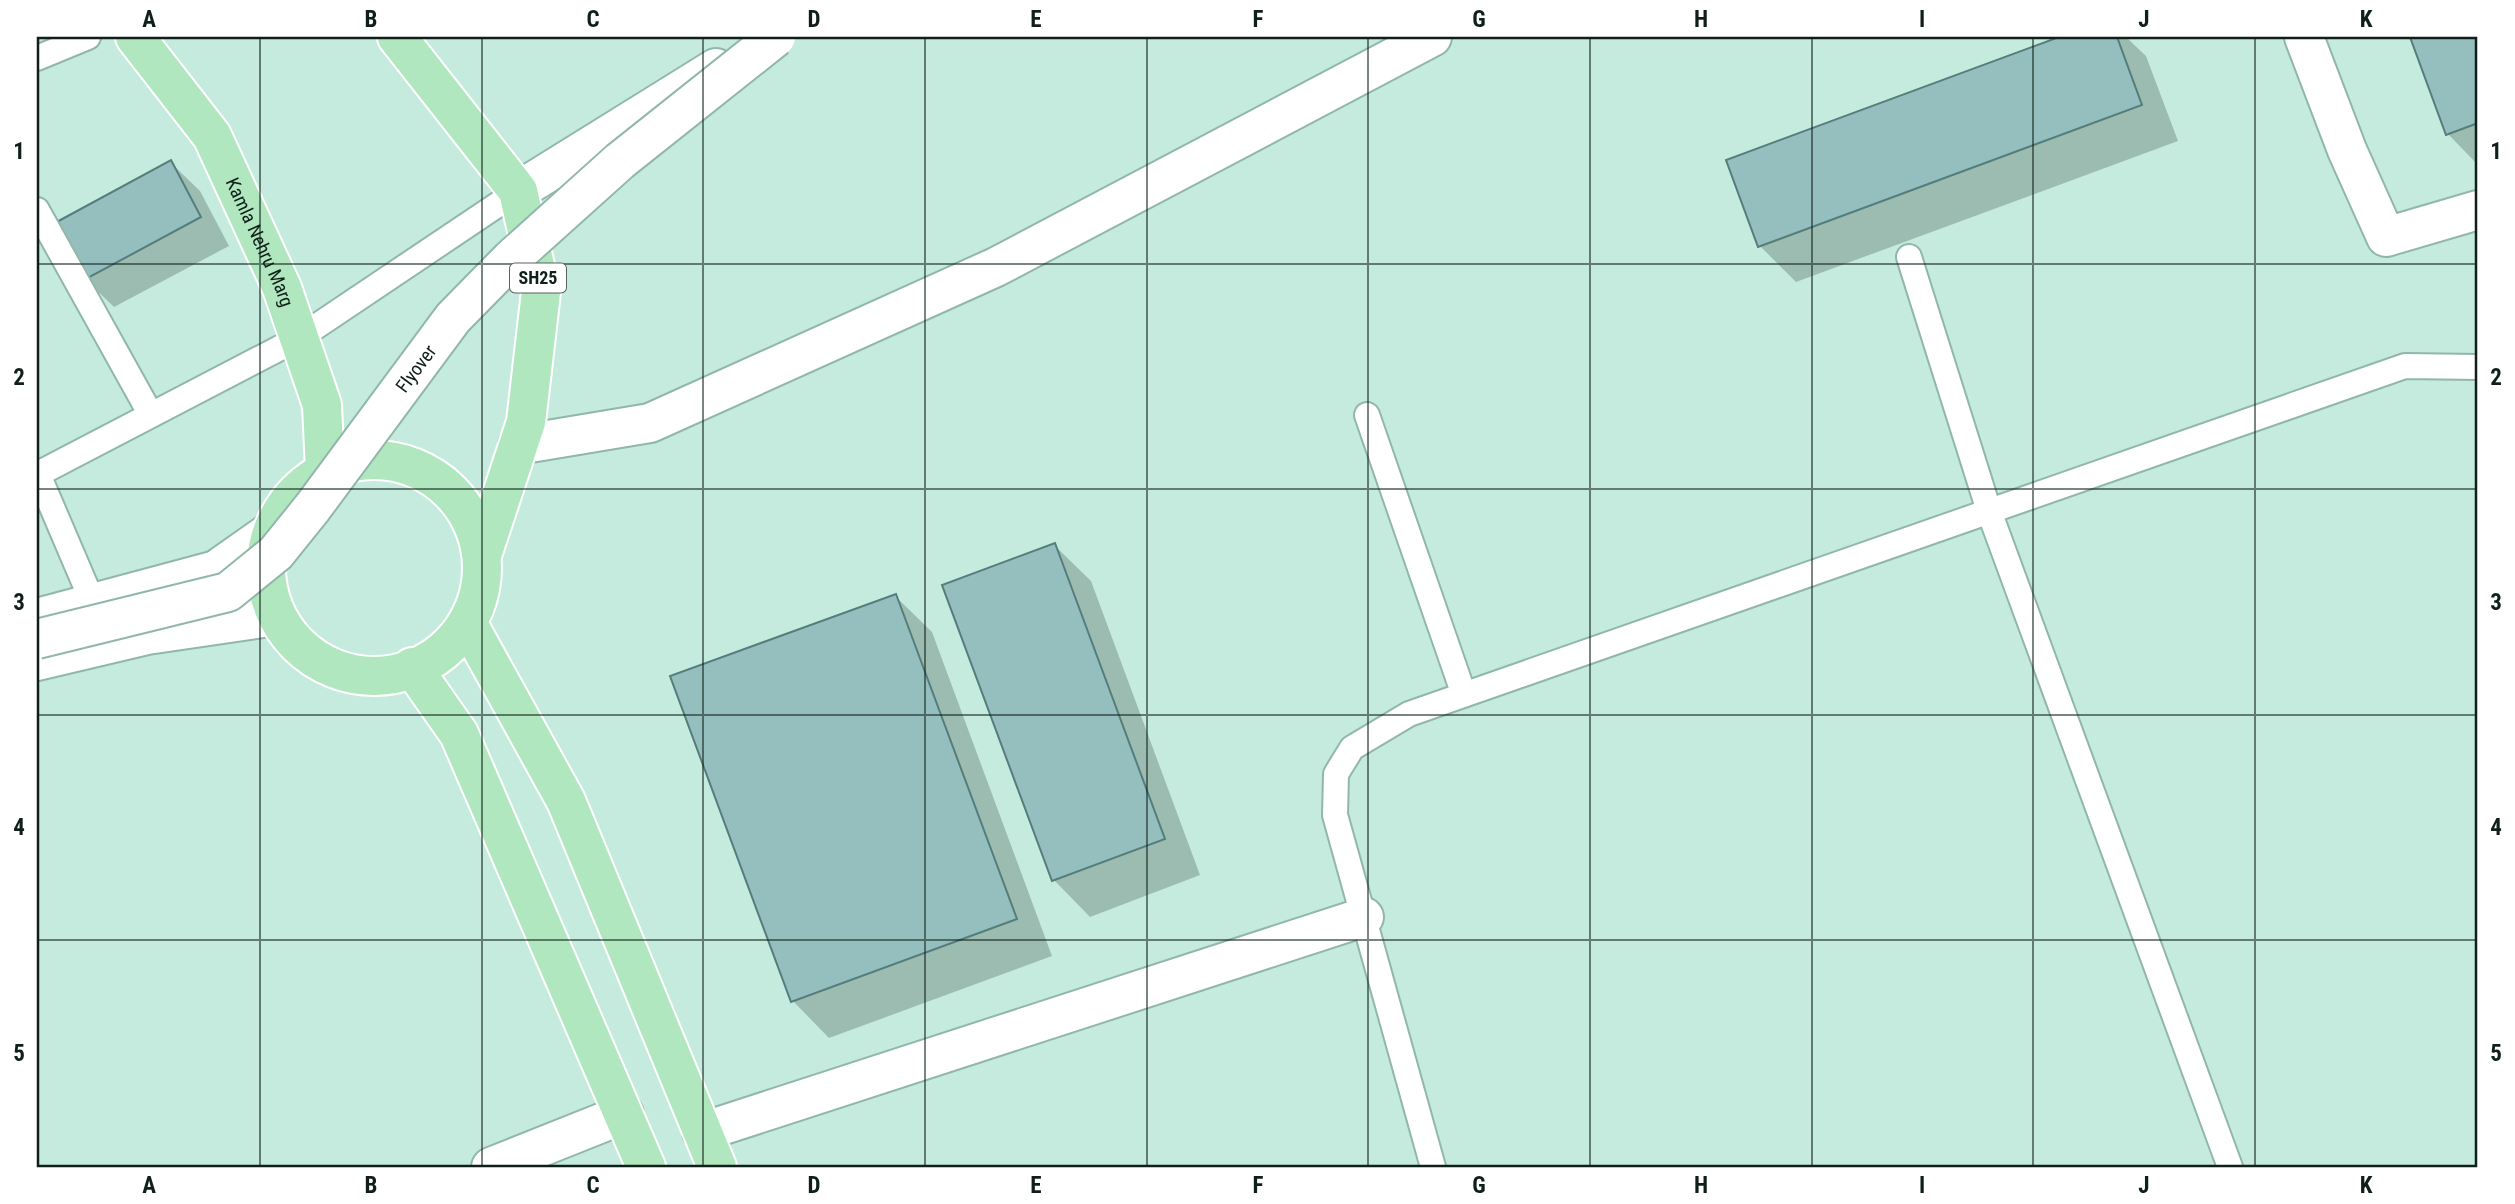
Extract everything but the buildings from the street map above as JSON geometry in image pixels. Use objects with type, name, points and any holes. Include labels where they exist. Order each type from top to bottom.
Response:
[{"type":"main road","name":"Kamla Nehru Marg","points":[[135,37],[212,136],[282,288],[322,405],[325,470]]},
{"type":"main road","name":"SH25","points":[[397,37],[518,191],[541,292],[526,422],[482,555]]},
{"type":"main road","points":[[363,459],[409,465],[450,491],[471,521],[482,555],[483,569],[477,604],[457,640],[422,667],[412,667],[378,677],[338,671],[305,653],[276,616],[265,571],[270,532],[291,496],[325,470],[363,459]]},
{"type":"main road","points":[[468,624],[566,801],[716,1167]]},
{"type":"main road","points":[[412,667],[459,734],[646,1167]]},
{"type":"street","points":[[518,191],[765,37]]},
{"type":"street","name":"Flyover","points":[[37,639],[228,592],[276,553],[313,508],[453,318],[510,259],[620,161],[776,37]]},
{"type":"street","points":[[518,445],[650,423],[996,267],[1432,37]]},
{"type":"street","points":[[2304,37],[2347,150],[2386,237],[2478,210]]},
{"type":"street","points":[[37,618],[216,570],[270,532]]},
{"type":"street","points":[[37,661],[147,635],[276,616]]},
{"type":"street","points":[[702,1132],[1364,917]]},
{"type":"street","points":[[491,1167],[624,1114]]},
{"type":"lane","points":[[37,58],[88,37]]},
{"type":"lane","points":[[93,603],[37,473],[299,338],[518,191]]},
{"type":"lane","points":[[37,210],[152,415]]},
{"type":"lane","points":[[1909,257],[1989,511],[2230,1167]]},
{"type":"lane","points":[[1433,1167],[1335,815],[1336,774],[1352,748],[1409,714],[2405,366],[2478,367]]},
{"type":"lane","points":[[1367,415],[1464,695]]}]
